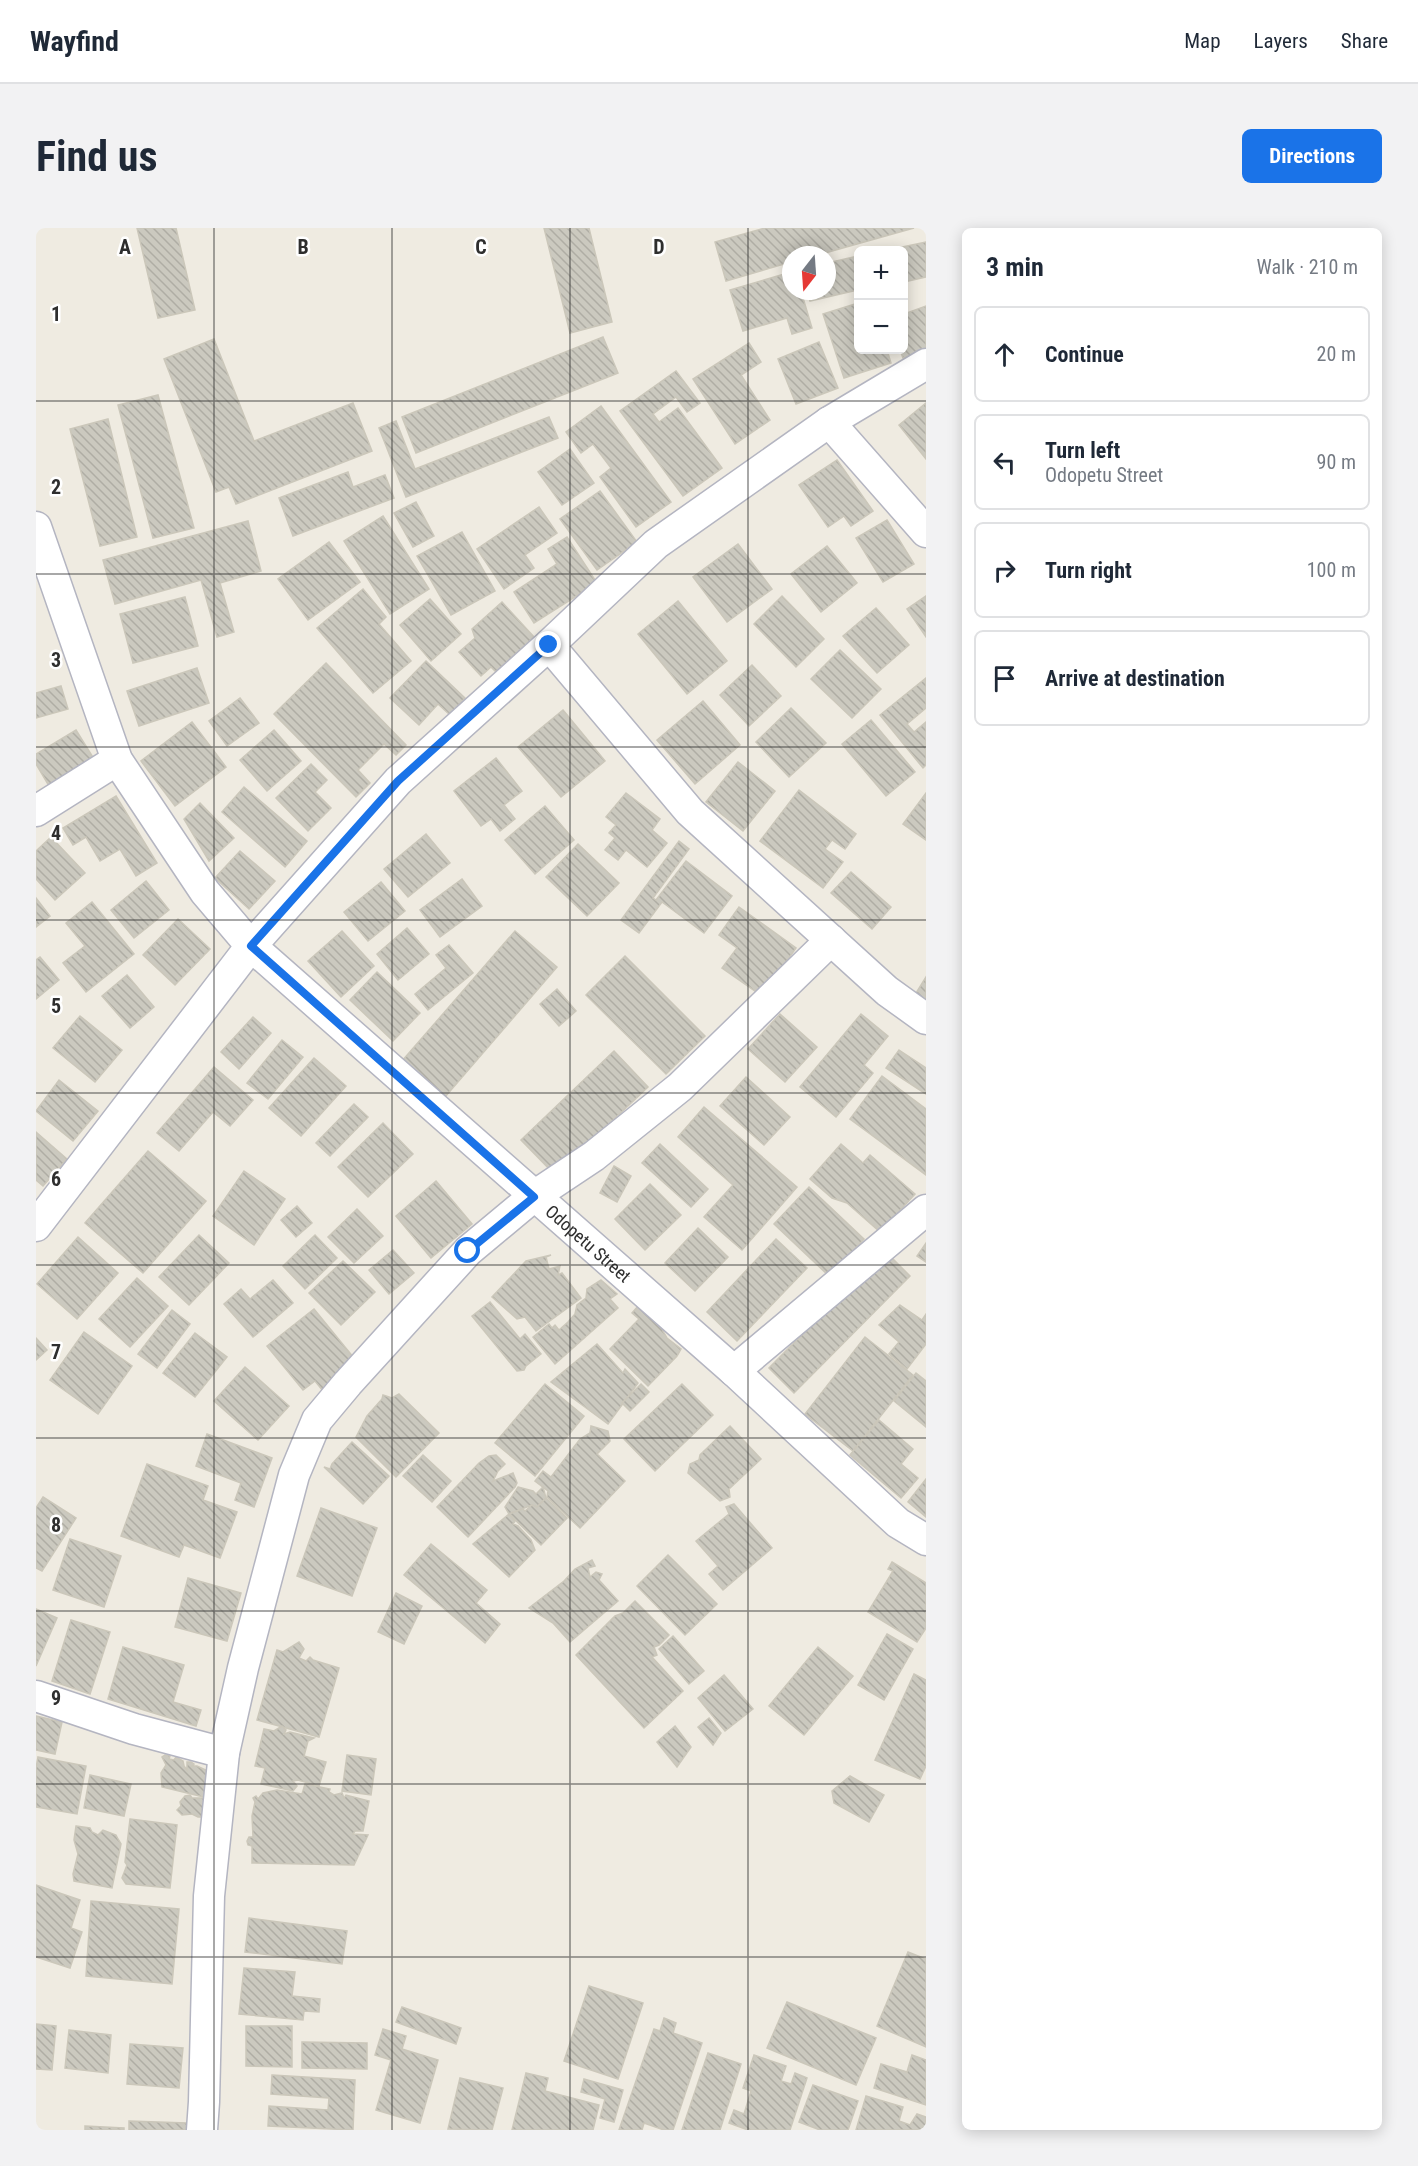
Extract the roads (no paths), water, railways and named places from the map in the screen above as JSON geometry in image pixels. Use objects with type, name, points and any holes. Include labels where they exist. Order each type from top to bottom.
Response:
[{"type":"street","points":[[36,1226],[251,946],[398,781],[549,645],[656,544],[829,422],[926,364]]},
{"type":"street","points":[[829,422],[926,532]]},
{"type":"street","name":"Odopetu Street","points":[[36,527],[117,760],[205,892],[251,946],[734,1371],[898,1523],[926,1540]]},
{"type":"street","points":[[549,645],[690,812],[887,991],[926,1019]]},
{"type":"street","points":[[36,812],[117,760]]},
{"type":"street","points":[[202,2130],[209,1896],[224,1753],[243,1668],[294,1475],[317,1420],[468,1251],[534,1197],[594,1156],[680,1087],[831,940]]},
{"type":"street","points":[[734,1371],[926,1210]]},
{"type":"street","points":[[36,1696],[134,1729],[224,1753]]}]
